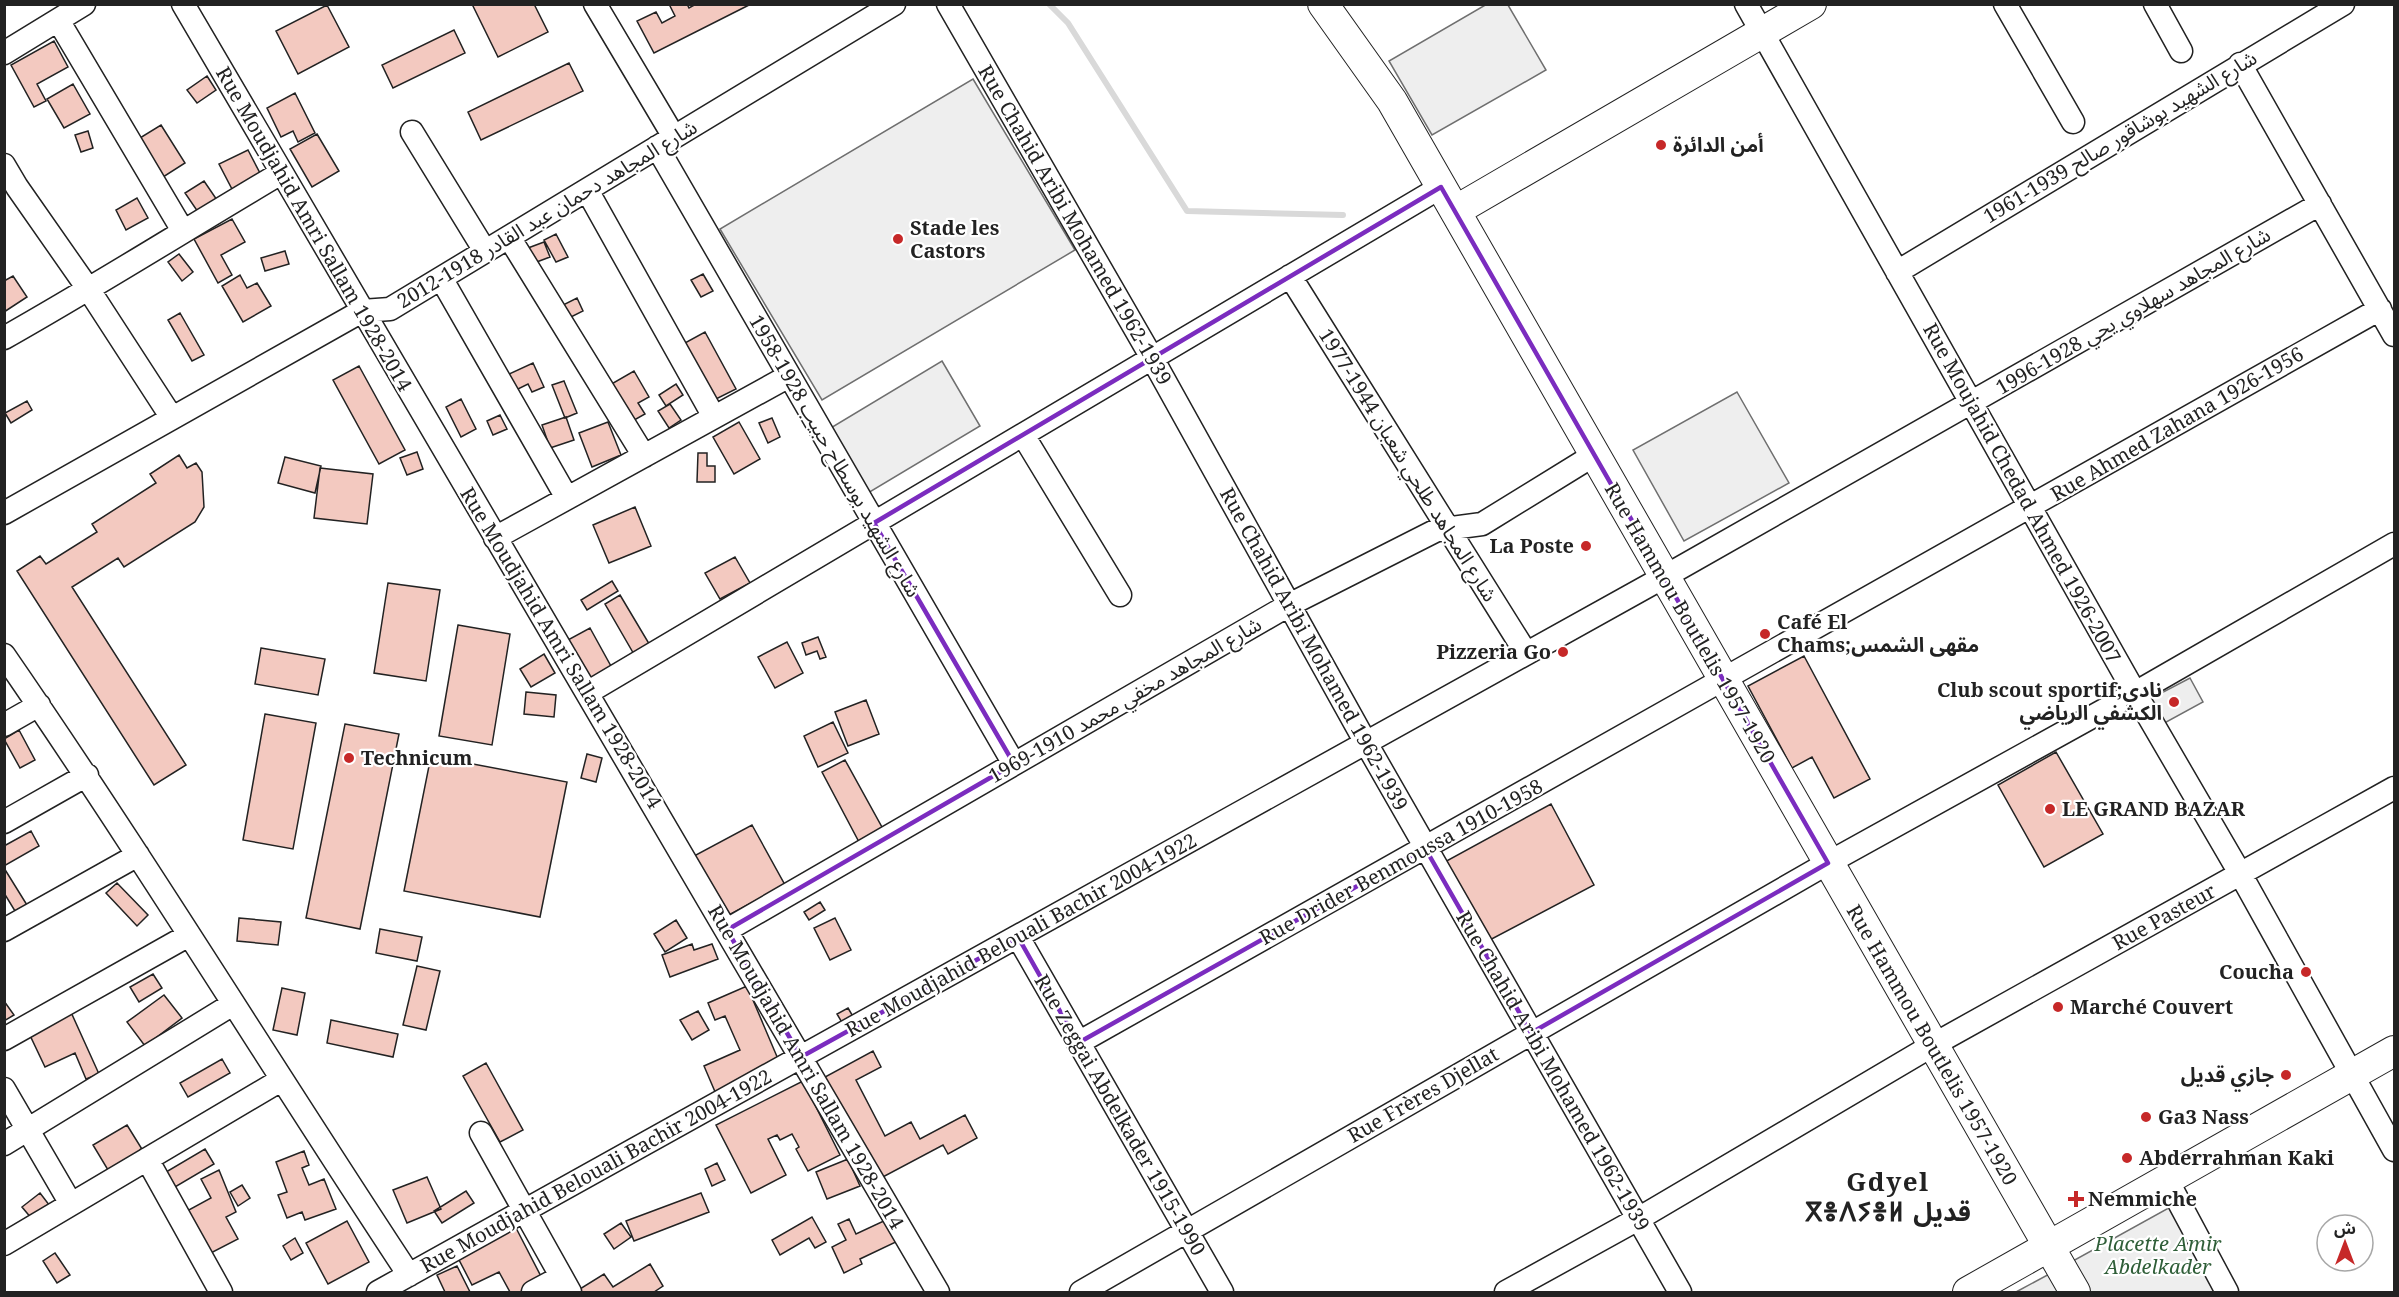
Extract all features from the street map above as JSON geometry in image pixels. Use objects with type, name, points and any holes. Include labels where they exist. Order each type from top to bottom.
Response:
[{"type":"main road","name":"Rue Hammou Boutlelis 1957-1920","points":[[1323,4],[1392,101],[2075,1293]]},
{"type":"main road","points":[[1448,199],[1762,33],[1811,4]]},
{"type":"main road","points":[[1968,1293],[2394,1051]]},
{"type":"street","points":[[4,53],[84,4]]},
{"type":"street","name":"Rue Moudjahid Amri Sallam 1928-2014","points":[[183,4],[938,1293]]},
{"type":"street","name":"شارع الشهيد بوسطاح حبيب 1928-1958","points":[[595,4],[789,376],[1014,765]]},
{"type":"street","name":"شارع المجاهد دحمان عبد القادر 1918-2012","points":[[4,513],[362,311],[390,309],[894,4]]},
{"type":"street","name":"Rue Chahid Aribi Mohamed 1962-1939","points":[[948,4],[1152,358],[1425,848],[1680,1293]]},
{"type":"street","name":"Rue Moujahid Chedad Ahmed 1926-2007","points":[[1746,4],[2135,693],[2241,875],[2394,1150]]},
{"type":"street","points":[[2005,4],[2073,122]]},
{"type":"street","points":[[2155,4],[2181,51]]},
{"type":"street","name":"شارع الشهيد بوشاقور صالح 1939-1961","points":[[1897,272],[2343,4]]},
{"type":"street","points":[[58,21],[183,231]]},
{"type":"street","points":[[2240,64],[2394,335]]},
{"type":"street","points":[[412,132],[485,251]]},
{"type":"street","points":[[4,165],[11,191],[89,290],[172,418]]},
{"type":"street","points":[[4,338],[89,290],[281,173]]},
{"type":"street","points":[[587,190],[714,417]]},
{"type":"street","points":[[587,693],[1290,276],[1448,199]]},
{"type":"street","name":"شارع المجاهد سهلاوي يحي 1928-1996","points":[[1664,577],[1972,404],[2320,204]]},
{"type":"street","points":[[509,237],[644,456]]},
{"type":"street","name":"شارع المجاهد طلحي شعبان 1944-1977","points":[[1290,276],[1526,653]]},
{"type":"street","points":[[441,278],[567,498]]},
{"type":"street","name":"Rue Ahmed Zahana 1926-1956","points":[[1723,680],[2380,309]]},
{"type":"street","points":[[495,538],[789,376]]},
{"type":"street","points":[[1023,435],[1120,595]]},
{"type":"street","name":"شارع المجاهد مخفي محمد 1910-1969","points":[[727,930],[1289,606],[1437,530],[1482,524],[1594,455]]},
{"type":"street","name":"Rue Frères Djellat","points":[[1081,1293],[1828,863],[2135,693],[2394,544]]},
{"type":"street","name":"Rue Moudjahid Belouali Bachir 2004-1922","points":[[378,1293],[1664,577]]},
{"type":"street","points":[[4,655],[87,775],[281,1080],[409,1275]]},
{"type":"street","name":"Rue Drider Benmoussa 1910-1958","points":[[1078,1043],[1723,680]]},
{"type":"street","points":[[4,724],[39,705]]},
{"type":"street","points":[[4,822],[87,775]]},
{"type":"street","name":"Rue Pasteur","points":[[1506,1293],[1638,1219],[1934,1045],[2394,788]]},
{"type":"street","points":[[4,930],[138,855]]},
{"type":"street","points":[[4,1039],[189,935]]},
{"type":"street","name":"Rue Zeggai Abdelkader 1915-1990","points":[[1018,937],[1222,1293]]},
{"type":"street","points":[[4,1144],[233,1004]]},
{"type":"street","points":[[4,1244],[281,1080]]},
{"type":"street","points":[[4,1089],[72,1204]]},
{"type":"street","points":[[481,1133],[565,1285],[533,1293]]},
{"type":"street","points":[[147,1159],[221,1293]]},
{"type":"street","points":[[2167,1180],[2227,1293]]},
{"type":"highlighted area","points":[[1441,187],[1828,863],[1531,1033],[1425,848],[1078,1043],[1018,937],[801,1057],[727,930],[1014,764],[874,523]]},
{"type":"green space","points":[[1487,4],[1508,5],[1546,70],[1432,135],[1389,61]]},
{"type":"green space","name":"Stade les Castors","points":[[973,79],[1075,250],[822,400],[720,229]]},
{"type":"green space","points":[[942,361],[980,426],[868,493],[829,429]]},
{"type":"green space","points":[[1737,392],[1789,483],[1684,541],[1633,450]]},
{"type":"green space","name":"Club scout sportif;نادي الكشفي الرياضي","points":[[2190,678],[2203,702],[2159,726],[2146,701]]},
{"type":"green space","name":"Placette Amir Abdelkader","points":[[2174,1205],[2222,1292],[2088,1292],[2071,1262]]},
{"type":"green space","name":"Placette Amir Abdelkader","points":[[2053,1272],[2066,1292],[2016,1292]]},
{"type":"building","points":[[472,4],[534,4],[548,32],[498,57]]},
{"type":"building","points":[[669,4],[687,4],[689,8],[696,4],[751,4],[654,53],[637,21],[656,12],[662,23],[675,16]]},
{"type":"building","points":[[327,5],[349,47],[298,74],[276,31]]},
{"type":"building","points":[[454,30],[465,53],[393,88],[382,65]]},
{"type":"building","points":[[54,41],[68,67],[37,84],[46,101],[34,107],[11,65]]},
{"type":"building","points":[[569,63],[583,91],[481,140],[468,112]]},
{"type":"building","points":[[207,76],[216,90],[197,103],[187,90]]},
{"type":"building","points":[[73,84],[90,114],[64,128],[47,99]]},
{"type":"building","points":[[295,93],[315,133],[298,142],[293,131],[281,137],[267,108]]},
{"type":"building","points":[[161,125],[185,163],[160,179],[135,141]]},
{"type":"building","points":[[88,131],[93,148],[81,152],[75,135]]},
{"type":"building","points":[[317,134],[339,171],[312,187],[290,149]]},
{"type":"building","points":[[248,150],[262,177],[233,191],[219,164]]},
{"type":"building","points":[[204,181],[217,200],[198,212],[185,193]]},
{"type":"building","points":[[137,198],[148,218],[126,230],[116,210]]},
{"type":"building","points":[[232,219],[245,242],[221,255],[232,275],[218,283],[194,239]]},
{"type":"building","points":[[556,234],[568,257],[556,262],[544,240]]},
{"type":"building","points":[[544,242],[550,257],[534,263],[528,248]]},
{"type":"building","points":[[285,251],[289,264],[265,271],[261,258]]},
{"type":"building","points":[[179,254],[193,272],[182,281],[168,262]]},
{"type":"building","points":[[703,274],[713,291],[701,297],[691,280]]},
{"type":"building","points":[[240,275],[247,288],[257,283],[271,306],[243,322],[222,286]]},
{"type":"building","points":[[13,276],[27,297],[4,312],[4,281]]},
{"type":"building","points":[[577,298],[583,311],[567,319],[561,306]]},
{"type":"building","points":[[180,313],[204,355],[192,361],[168,320]]},
{"type":"building","points":[[705,332],[736,389],[714,400],[683,344]]},
{"type":"building","points":[[533,363],[544,387],[532,392],[528,384],[516,390],[509,374]]},
{"type":"building","points":[[359,366],[405,450],[379,464],[333,380]]},
{"type":"building","points":[[634,371],[649,397],[638,403],[645,414],[629,423],[608,386]]},
{"type":"building","points":[[564,381],[577,413],[565,418],[552,385]]},
{"type":"building","points":[[676,384],[683,395],[666,406],[659,395]]},
{"type":"building","points":[[461,399],[476,429],[461,437],[446,407]]},
{"type":"building","points":[[27,401],[32,410],[11,423],[5,413]]},
{"type":"building","points":[[670,404],[681,420],[669,428],[658,411]]},
{"type":"building","points":[[500,415],[507,429],[493,435],[487,421]]},
{"type":"building","points":[[566,417],[574,440],[550,448],[542,425]]},
{"type":"building","points":[[772,418],[780,437],[768,443],[759,423]]},
{"type":"building","points":[[608,422],[621,455],[592,467],[579,433]]},
{"type":"building","points":[[739,422],[760,459],[734,474],[713,437]]},
{"type":"building","points":[[417,452],[423,469],[407,475],[400,458]]},
{"type":"building","points":[[698,453],[707,453],[707,466],[715,466],[715,482],[697,482]]},
{"type":"building","points":[[179,455],[187,468],[196,463],[202,472],[204,507],[195,522],[124,567],[118,558],[72,587],[186,765],[154,785],[17,571],[40,556],[46,564],[97,532],[92,524],[156,483],[150,474]]},
{"type":"building","points":[[285,457],[321,466],[315,493],[278,483]]},
{"type":"building","points":[[320,468],[373,474],[367,524],[314,518]]},
{"type":"building","points":[[635,507],[651,546],[609,563],[593,525]]},
{"type":"building","points":[[735,557],[750,583],[720,599],[705,573]]},
{"type":"building","points":[[612,581],[618,591],[587,610],[581,600]]},
{"type":"building","points":[[388,583],[440,590],[426,681],[374,673]]},
{"type":"building","points":[[620,595],[651,647],[635,656],[605,604]]},
{"type":"building","points":[[458,625],[510,634],[492,745],[439,736]]},
{"type":"building","points":[[590,628],[612,668],[588,682],[566,641]]},
{"type":"building","points":[[818,637],[826,657],[820,659],[817,651],[806,655],[802,643]]},
{"type":"building","points":[[787,642],[803,673],[775,688],[758,657]]},
{"type":"building","points":[[261,648],[325,659],[318,695],[255,684]]},
{"type":"building","points":[[544,654],[555,673],[531,687],[520,669]]},
{"type":"building","points":[[1804,656],[1870,779],[1834,798],[1812,757],[1792,768],[1748,686]]},
{"type":"building","points":[[526,692],[556,695],[554,717],[524,714]]},
{"type":"building","points":[[866,700],[879,734],[848,746],[835,712]]},
{"type":"building","points":[[265,714],[316,723],[293,849],[243,840]]},
{"type":"building","points":[[833,722],[848,753],[818,767],[804,736]]},
{"type":"building","points":[[345,724],[399,734],[360,929],[306,918]]},
{"type":"building","points":[[19,730],[35,760],[20,768],[4,739]]},
{"type":"building","name":"LE GRAND BAZAR","points":[[2056,752],[2103,834],[2044,867],[1998,785]]},
{"type":"building","points":[[587,754],[602,758],[596,782],[581,778]]},
{"type":"building","points":[[431,756],[567,782],[540,917],[404,891]]},
{"type":"building","points":[[845,760],[883,829],[859,842],[822,772]]},
{"type":"building","points":[[1551,804],[1594,885],[1486,942],[1441,864]]},
{"type":"building","points":[[752,825],[785,885],[727,916],[694,856]]},
{"type":"building","points":[[31,831],[39,846],[4,866],[4,846]]},
{"type":"building","points":[[4,868],[27,905],[15,911],[4,893]]},
{"type":"building","points":[[117,883],[148,915],[137,926],[106,893]]},
{"type":"building","points":[[820,902],[825,910],[809,920],[804,912]]},
{"type":"building","points":[[239,918],[281,922],[278,945],[237,941]]},
{"type":"building","points":[[835,918],[851,950],[830,960],[814,928]]},
{"type":"building","points":[[676,920],[687,938],[665,952],[654,934]]},
{"type":"building","points":[[380,929],[422,937],[417,961],[376,953]]},
{"type":"building","points":[[692,944],[694,950],[712,944],[718,959],[670,977],[662,955]]},
{"type":"building","points":[[417,966],[440,971],[426,1030],[403,1025]]},
{"type":"building","points":[[153,974],[162,988],[139,1002],[130,987]]},
{"type":"building","points":[[747,986],[781,1066],[716,1094],[704,1066],[740,1050],[725,1016],[715,1020],[708,1003]]},
{"type":"building","points":[[282,988],[305,993],[297,1035],[273,1030]]},
{"type":"building","points":[[164,995],[182,1018],[145,1046],[127,1022]]},
{"type":"building","points":[[4,1001],[14,1015],[4,1021]]},
{"type":"building","points":[[848,1008],[858,1025],[847,1031],[837,1014]]},
{"type":"building","points":[[70,1010],[99,1074],[86,1079],[75,1053],[45,1067],[27,1029]]},
{"type":"building","points":[[698,1011],[709,1030],[692,1040],[680,1020]]},
{"type":"building","points":[[331,1020],[398,1034],[393,1057],[327,1043]]},
{"type":"building","points":[[873,1051],[881,1067],[856,1080],[885,1136],[911,1122],[920,1139],[965,1115],[977,1138],[948,1154],[943,1145],[881,1178],[825,1077]]},
{"type":"building","points":[[222,1059],[230,1073],[188,1097],[180,1083]]},
{"type":"building","points":[[486,1063],[523,1130],[500,1142],[463,1076]]},
{"type":"building","points":[[803,1081],[840,1155],[808,1171],[796,1149],[799,1147],[792,1134],[780,1140],[777,1135],[768,1139],[786,1175],[751,1193],[716,1125]]},
{"type":"building","points":[[127,1125],[145,1154],[111,1175],[93,1145]]},
{"type":"building","points":[[205,1149],[214,1164],[175,1187],[166,1172]]},
{"type":"building","points":[[304,1151],[309,1165],[302,1168],[309,1185],[324,1179],[336,1209],[305,1220],[302,1212],[287,1218],[278,1195],[287,1192],[276,1162]]},
{"type":"building","points":[[848,1159],[860,1186],[827,1199],[816,1172]]},
{"type":"building","points":[[717,1163],[725,1180],[712,1186],[705,1169]]},
{"type":"building","points":[[219,1170],[236,1212],[226,1217],[238,1239],[207,1255],[185,1212],[211,1198],[201,1179]]},
{"type":"building","points":[[427,1177],[441,1209],[407,1223],[393,1190]]},
{"type":"building","points":[[242,1185],[250,1198],[238,1206],[230,1192]]},
{"type":"building","points":[[466,1191],[474,1203],[442,1223],[434,1211]]},
{"type":"building","points":[[40,1193],[50,1206],[32,1219],[22,1207]]},
{"type":"building","points":[[701,1193],[709,1212],[634,1241],[626,1221]]},
{"type":"building","points":[[812,1217],[826,1242],[815,1248],[809,1238],[780,1255],[772,1240]]},
{"type":"building","points":[[849,1219],[856,1234],[888,1219],[898,1241],[860,1259],[862,1264],[844,1273],[832,1247],[846,1240],[838,1224]]},
{"type":"building","points":[[347,1221],[369,1262],[328,1284],[306,1243]]},
{"type":"building","points":[[621,1223],[631,1237],[614,1249],[604,1234]]},
{"type":"building","points":[[515,1226],[547,1288],[538,1292],[510,1292],[499,1272],[472,1285],[457,1256]]},
{"type":"building","points":[[295,1238],[303,1253],[291,1260],[283,1246]]},
{"type":"building","points":[[55,1253],[70,1275],[57,1283],[43,1261]]},
{"type":"building","points":[[650,1264],[663,1286],[654,1292],[575,1292],[604,1274],[613,1287]]},
{"type":"building","points":[[457,1266],[470,1292],[445,1292],[437,1275]]},
{"type":"waterway","points":[[1049,4],[1068,23],[1187,211],[1343,215]]},
{"type":"place","name":"أمن الدائرة","points":[[1661,145]]},
{"type":"place","name":"Stade les Castors","points":[[898,239]]},
{"type":"place","name":"La Poste","points":[[1586,546]]},
{"type":"place","name":"Café El Chams;مقهى الشمس","points":[[1765,634]]},
{"type":"place","name":"Pizzeria Go","points":[[1563,652]]},
{"type":"place","name":"Club scout sportif;نادي الكشفي الرياضي","points":[[2174,702]]},
{"type":"place","name":"Technicum","points":[[349,758]]},
{"type":"place","name":"LE GRAND BAZAR","points":[[2050,809]]},
{"type":"place","name":"Coucha","points":[[2306,972]]},
{"type":"place","name":"Marché Couvert","points":[[2058,1007]]},
{"type":"place","name":"جازي قديل","points":[[2286,1075]]},
{"type":"place","name":"Ga3 Nass","points":[[2146,1117]]},
{"type":"place","name":"Abderrahman Kaki","points":[[2127,1158]]},
{"type":"place","name":"Nemmiche","points":[[2076,1199]]},
{"type":"district","name":"Gdyel ⴳⴻⴷⵢⴻⵍ قديل","points":[[1888,1197]]}]
